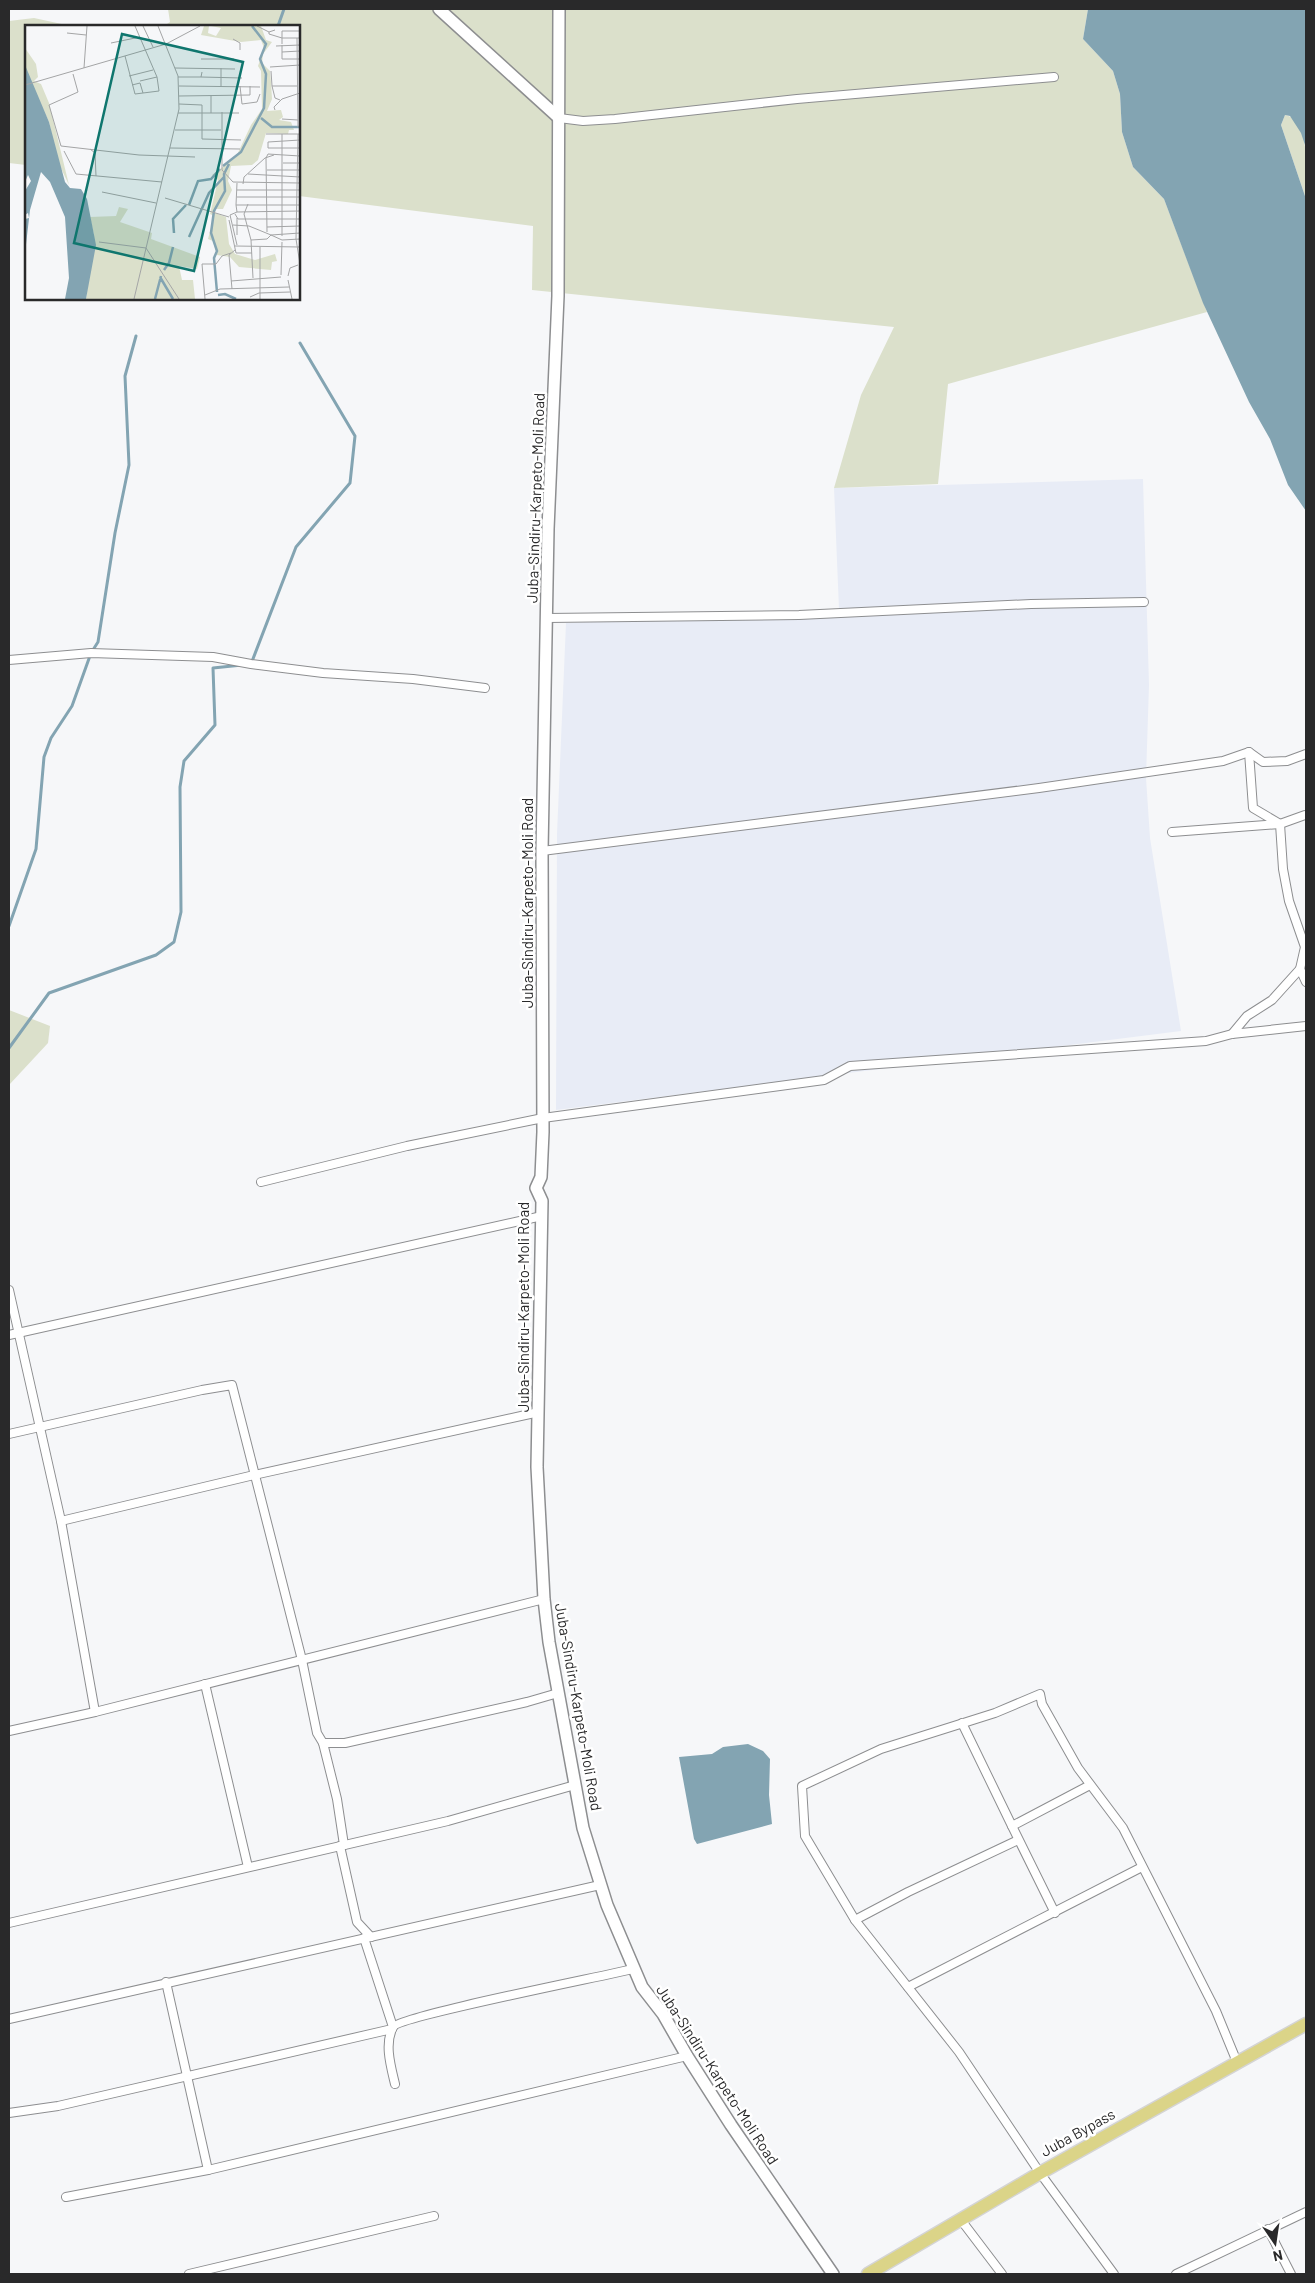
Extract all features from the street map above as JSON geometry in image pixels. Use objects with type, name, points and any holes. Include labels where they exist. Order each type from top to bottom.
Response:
[{"type":"main road","points":[[439,9],[559,118]]},
{"type":"main road","name":"Juba-Sindiru-Karpeto-Moli Road","points":[[559,9],[558,296],[548,529],[542,851],[543,1118],[541,1177],[536,1188],[542,1201],[537,1467],[544,1599],[558,1693],[584,1828],[600,1885],[633,1969],[642,1988],[662,2014],[687,2056],[833,2274]]},
{"type":"main road","name":"Juba Bypass","points":[[868,2274],[1040,2173],[1306,2024]]},
{"type":"street","points":[[559,118],[583,121],[615,119],[797,99],[1054,77]]},
{"type":"street","points":[[547,618],[799,615],[1031,604],[1144,602]]},
{"type":"street","points":[[9,660],[90,654],[213,657],[323,673],[413,678],[485,688]]},
{"type":"street","points":[[542,851],[1040,788],[1223,761],[1249,752]]},
{"type":"street","points":[[1249,752],[1263,762],[1287,760],[1306,754]]},
{"type":"street","points":[[1249,752],[1253,808],[1280,824]]},
{"type":"street","points":[[1172,832],[1280,824],[1305,815]]},
{"type":"street","points":[[1232,1034],[1247,1016],[1272,1000],[1300,969],[1305,947],[1289,900],[1283,869],[1280,824]]},
{"type":"street","points":[[1300,969],[1306,982]]},
{"type":"street","points":[[261,1182],[407,1146],[543,1118],[824,1080],[850,1066],[1206,1041],[1232,1034],[1306,1026]]},
{"type":"street","points":[[9,1335],[542,1216]]},
{"type":"street","points":[[9,1290],[20,1332],[60,1522],[95,1712]]},
{"type":"street","points":[[9,1434],[202,1390],[232,1385],[302,1660],[317,1732],[324,1743],[337,1799],[342,1846],[357,1922],[367,1938],[393,2028],[389,2059],[395,2084]]},
{"type":"street","points":[[60,1522],[539,1412]]},
{"type":"street","points":[[9,1731],[95,1712],[544,1599]]},
{"type":"street","points":[[204,1684],[248,1868]]},
{"type":"street","points":[[324,1743],[344,1743],[527,1702],[558,1693]]},
{"type":"street","points":[[1114,2274],[1040,2173],[959,2052],[855,1920],[806,1836],[802,1786],[881,1749],[995,1714],[1040,1694],[1042,1704],[1078,1768],[1123,1828],[1216,2011],[1237,2062]]},
{"type":"street","points":[[962,1723],[1055,1913]]},
{"type":"street","points":[[9,1923],[448,1821],[575,1785]]},
{"type":"street","points":[[1012,1826],[1090,1785]]},
{"type":"street","points":[[855,1920],[908,1892],[1018,1840]]},
{"type":"street","points":[[908,1987],[1142,1867]]},
{"type":"street","points":[[9,2019],[600,1885]]},
{"type":"street","points":[[9,2113],[58,2106],[188,2076],[393,2028],[411,2018],[633,1969]]},
{"type":"street","points":[[166,1982],[208,2170]]},
{"type":"street","points":[[66,2197],[208,2170],[687,2056]]},
{"type":"street","points":[[1176,2274],[1306,2212]]},
{"type":"street","points":[[189,2274],[434,2216]]},
{"type":"street","points":[[961,2220],[1002,2274]]},
{"type":"street","points":[[1268,2229],[1291,2274]]},
{"type":"shaded area","points":[[1143,479],[1149,685],[1146,778],[1150,838],[1181,1031],[556,1110],[557,834],[566,623],[839,609],[834,488]]},
{"type":"green space","points":[[168,9],[1088,9],[1083,39],[1113,71],[1120,94],[1122,132],[1133,167],[1164,199],[1207,312],[948,384],[938,484],[834,488],[861,395],[894,327],[532,290],[533,226],[300,196],[300,25],[166,25],[170,22]]},
{"type":"green space","points":[[34,18],[66,25],[25,25],[25,165],[9,163],[9,21]]},
{"type":"green space","points":[[1285,115],[1294,119],[1300,127],[1304,138],[1306,151],[1306,199],[1281,125]]},
{"type":"green space","points":[[9,1010],[50,1026],[48,1043],[9,1085]]},
{"type":"water","points":[[1088,9],[1306,9],[1306,148],[1301,133],[1290,116],[1285,115],[1281,125],[1306,199],[1306,511],[1288,485],[1270,439],[1249,402],[1203,303],[1164,199],[1133,167],[1122,132],[1120,94],[1113,71],[1083,39]]},
{"type":"water","points":[[748,1744],[763,1751],[770,1759],[769,1795],[772,1824],[697,1844],[694,1839],[679,1757],[712,1754],[723,1747]]},
{"type":"waterway","points":[[278,25],[284,9]]},
{"type":"waterway","points":[[9,926],[36,849],[44,757],[51,738],[72,706],[91,653],[98,642],[115,533],[129,465],[125,376],[136,336]]},
{"type":"waterway","points":[[251,664],[296,547],[350,483],[355,436],[300,343]]},
{"type":"waterway","points":[[9,1048],[49,993],[156,955],[174,942],[181,912],[180,787],[184,761],[215,725],[213,668],[242,665]]}]
